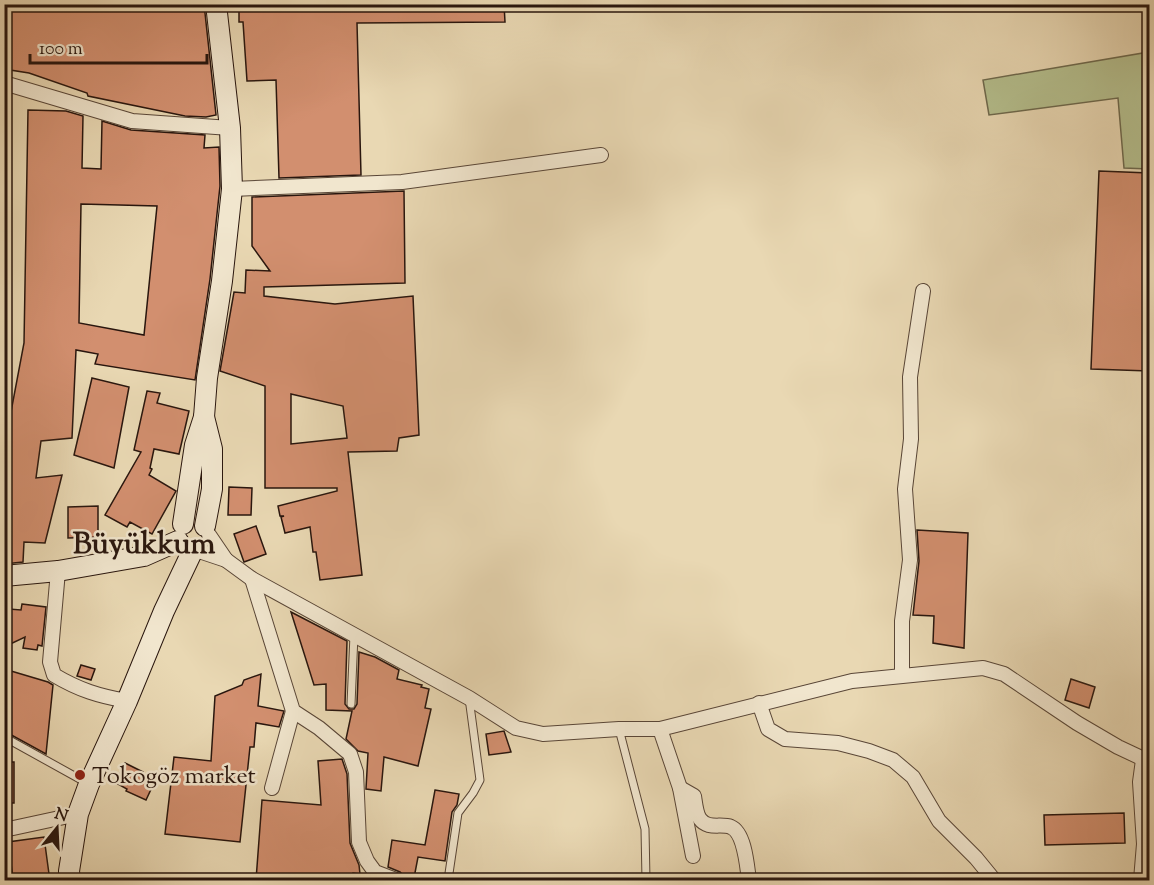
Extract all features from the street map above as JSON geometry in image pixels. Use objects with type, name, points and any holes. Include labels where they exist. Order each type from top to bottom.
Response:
[{"type":"street","points":[[70,880],[69,871],[78,814],[194,538],[195,445],[204,417],[232,189],[230,128],[216,4]]},
{"type":"street","points":[[4,83],[132,121],[230,128]]},
{"type":"street","points":[[232,189],[402,182],[601,155]]},
{"type":"street","points":[[902,675],[902,621],[910,560],[904,489],[911,439],[910,377],[923,291]]},
{"type":"street","points":[[194,538],[252,579],[469,698],[516,728],[543,734],[660,729],[852,681],[983,668],[1004,674],[1077,723],[1146,761],[1140,782],[1144,844],[1142,880]]},
{"type":"street","points":[[4,576],[58,571],[144,556],[194,538]]},
{"type":"street","points":[[58,571],[50,662],[54,675],[70,685],[97,696],[127,701]]},
{"type":"street","points":[[252,579],[293,711],[272,788]]},
{"type":"street","points":[[759,703],[768,729],[785,739],[838,743],[893,760],[913,777],[939,821],[976,858],[994,880]]},
{"type":"street","points":[[293,711],[350,754],[356,772],[359,842],[367,861],[375,872],[396,880]]},
{"type":"street","points":[[660,729],[680,789],[693,855]]},
{"type":"street","points":[[680,789],[694,795],[699,818],[709,826],[731,827],[740,834],[749,880]]},
{"type":"street","points":[[4,830],[78,814]]},
{"type":"lane","points":[[351,704],[354,635]]},
{"type":"lane","points":[[448,880],[458,813],[480,780],[469,698]]},
{"type":"lane","points":[[619,729],[645,829],[646,880]]},
{"type":"lane","points":[[4,737],[89,784]]},
{"type":"green space","points":[[1149,52],[1149,169],[1124,168],[1118,98],[989,115],[983,80]]},
{"type":"building","points":[[4,4],[204,4],[216,115],[185,116],[88,96],[87,93],[29,73],[4,69]]},
{"type":"building","points":[[239,4],[504,4],[505,22],[357,23],[361,175],[279,178],[276,80],[247,81],[243,22],[239,22]]},
{"type":"building","points":[[28,110],[66,111],[83,116],[82,168],[101,169],[102,121],[131,130],[205,135],[204,148],[219,147],[220,186],[210,279],[195,380],[95,364],[98,354],[76,350],[72,438],[41,441],[36,478],[62,475],[45,543],[24,542],[23,562],[4,564],[4,432],[7,433],[24,343]],"holes":[[[81,204],[157,206],[144,335],[79,323]]]},
{"type":"building","points":[[1099,171],[1149,173],[1149,371],[1091,369]]},
{"type":"building","points":[[404,191],[405,283],[264,287],[264,296],[335,304],[413,296],[419,435],[399,438],[397,451],[348,452],[362,575],[320,580],[310,527],[285,533],[281,517],[284,516],[280,516],[278,506],[337,491],[337,488],[265,488],[265,386],[220,371],[234,292],[245,293],[246,270],[270,271],[252,246],[252,197]],"holes":[[[291,394],[343,406],[347,438],[291,444]]]},
{"type":"building","points":[[92,378],[129,387],[114,468],[74,455]]},
{"type":"building","points":[[147,391],[160,393],[157,403],[189,411],[179,454],[154,449],[150,468],[152,469],[149,475],[176,491],[152,534],[130,522],[127,527],[105,515],[141,452],[134,450]]},
{"type":"building","points":[[229,487],[252,488],[251,515],[228,515]]},
{"type":"building","points":[[98,506],[98,537],[68,538],[68,507]]},
{"type":"building","points":[[256,526],[266,554],[244,562],[234,534]]},
{"type":"building","points":[[917,530],[968,533],[964,648],[933,643],[934,616],[913,615],[919,561]]},
{"type":"building","points":[[22,604],[46,607],[42,646],[38,645],[37,650],[23,648],[25,637],[4,647],[9,609],[21,610]]},
{"type":"building","points":[[291,612],[347,641],[345,704],[349,709],[354,709],[357,704],[359,652],[375,657],[399,670],[397,679],[429,689],[425,708],[431,709],[418,766],[384,757],[381,791],[366,789],[368,753],[358,751],[346,739],[352,711],[326,710],[326,684],[314,685]]},
{"type":"building","points":[[81,665],[95,669],[91,680],[77,676]]},
{"type":"building","points":[[11,671],[53,685],[46,754],[4,731],[4,713]]},
{"type":"building","points":[[261,674],[258,706],[284,711],[279,727],[256,723],[254,747],[250,747],[240,842],[165,834],[174,757],[211,761],[215,696],[242,685],[244,680]]},
{"type":"building","points":[[1071,679],[1095,687],[1089,708],[1065,700]]},
{"type":"building","points":[[504,731],[511,752],[489,755],[486,734]]},
{"type":"building","points":[[342,759],[347,774],[350,843],[359,865],[360,874],[353,873],[351,880],[256,880],[262,800],[321,805],[318,761]]},
{"type":"building","points":[[5,762],[14,762],[14,803],[4,803]]},
{"type":"building","points":[[125,763],[143,772],[142,779],[153,785],[146,800],[126,791],[127,789],[116,783]]},
{"type":"building","points":[[435,790],[459,794],[457,805],[452,812],[445,861],[418,857],[414,878],[404,876],[388,867],[392,840],[425,845]]},
{"type":"building","points":[[1124,813],[1125,843],[1045,845],[1044,815]]},
{"type":"building","points":[[44,837],[49,874],[13,878],[8,842]]},
{"type":"place","name":"Tokogöz market","points":[[80,775]]},
{"type":"district","name":"Büyükkum","points":[[144,543]]}]
